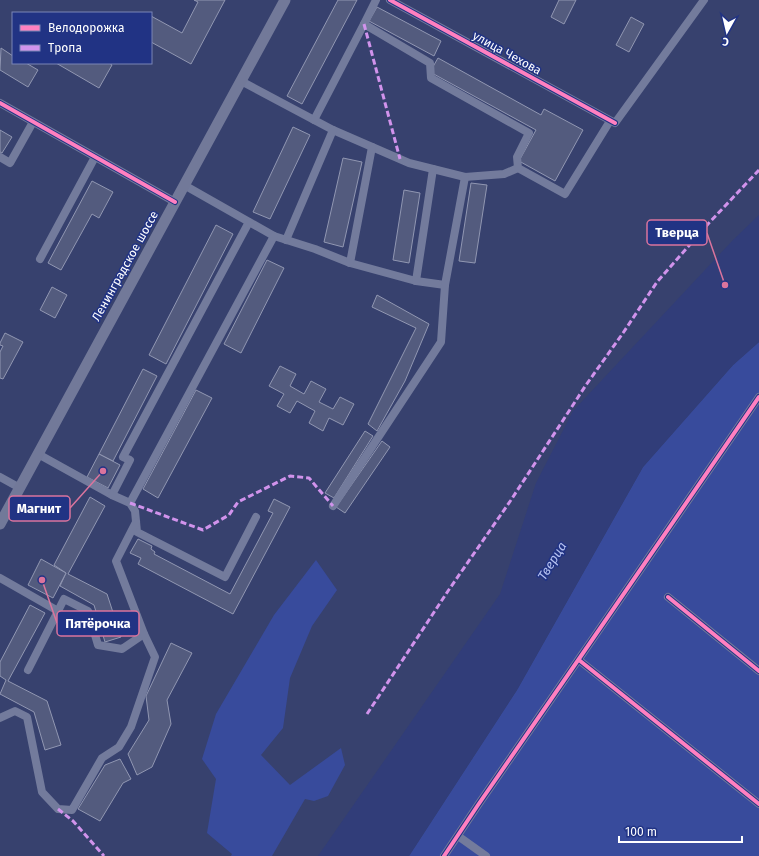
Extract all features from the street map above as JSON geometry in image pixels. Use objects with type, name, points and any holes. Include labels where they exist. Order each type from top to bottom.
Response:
[{"type":"main road","name":"Ленинградское шоссе","points":[[0,524],[285,0]]},
{"type":"street","points":[[314,120],[376,0]]},
{"type":"street","name":"улица Чехова","points":[[390,0],[613,122]]},
{"type":"street","points":[[518,168],[565,194],[613,122],[704,0]]},
{"type":"street","points":[[364,24],[430,63],[431,78],[529,133],[517,157],[518,168]]},
{"type":"street","points":[[241,81],[333,130],[409,163],[464,177],[504,174],[518,168]]},
{"type":"street","points":[[0,103],[175,202]]},
{"type":"street","points":[[0,157],[10,162],[33,122]]},
{"type":"street","points":[[286,240],[333,130]]},
{"type":"street","points":[[350,263],[372,147]]},
{"type":"street","points":[[40,259],[95,157]]},
{"type":"street","points":[[416,281],[433,169]]},
{"type":"street","points":[[334,506],[441,342],[445,285],[464,177]]},
{"type":"street","points":[[184,185],[274,236],[315,249],[350,263],[416,281],[445,285]]},
{"type":"street","points":[[112,495],[130,460],[122,457],[249,222]]},
{"type":"street","points":[[130,503],[274,236]]},
{"type":"street","points":[[444,856],[759,397]]},
{"type":"street","points":[[38,454],[112,495],[130,503],[135,511],[137,532],[225,577],[256,517]]},
{"type":"street","points":[[0,477],[20,488]]},
{"type":"street","points":[[0,718],[15,711],[27,717],[42,792],[58,809],[72,810],[102,758],[118,747],[131,727],[154,657],[116,561],[136,522]]},
{"type":"street","points":[[0,578],[58,611]]},
{"type":"street","points":[[668,597],[759,672]]},
{"type":"street","points":[[28,670],[64,599],[88,611],[98,645],[122,649],[144,634]]},
{"type":"street","points":[[578,660],[759,804]]},
{"type":"street","points":[[458,836],[486,856]]},
{"type":"shaded area","points":[[759,342],[759,856],[409,856],[517,690],[643,467],[733,365]]},
{"type":"shaded area","points":[[316,560],[337,590],[312,626],[290,678],[283,728],[261,755],[290,785],[341,748],[345,765],[328,796],[314,801],[305,799],[272,856],[231,856],[232,854],[207,833],[216,779],[202,759],[216,714],[274,615]]},
{"type":"water","points":[[759,215],[759,342],[733,365],[643,467],[517,690],[409,856],[318,856],[500,594],[536,483],[573,411],[733,240]]},
{"type":"building","points":[[194,0],[225,0],[191,64],[152,43],[152,17],[182,33],[198,2]]},
{"type":"building","points":[[338,0],[357,0],[302,104],[287,96]]},
{"type":"building","points":[[559,0],[576,0],[564,24],[551,17]]},
{"type":"building","points":[[377,7],[441,41],[434,56],[369,21]]},
{"type":"building","points":[[631,17],[644,24],[629,52],[616,45]]},
{"type":"building","points":[[1,48],[12,55],[12,64],[28,64],[38,70],[28,87],[0,70]]},
{"type":"building","points":[[438,58],[541,115],[544,109],[583,130],[555,181],[519,161],[536,130],[430,72]]},
{"type":"building","points":[[58,64],[110,64],[112,65],[99,88]]},
{"type":"building","points":[[293,127],[310,135],[270,219],[253,212]]},
{"type":"building","points":[[0,130],[12,137],[2,153],[0,152]]},
{"type":"building","points":[[343,158],[362,162],[343,247],[324,242]]},
{"type":"building","points":[[92,181],[113,192],[99,218],[92,214],[61,270],[48,263]]},
{"type":"building","points":[[471,183],[487,185],[475,263],[459,261]]},
{"type":"building","points":[[404,190],[420,193],[409,263],[393,260]]},
{"type":"building","points":[[216,225],[233,234],[166,364],[149,355]]},
{"type":"building","points":[[267,260],[284,268],[241,353],[224,344]]},
{"type":"building","points":[[52,287],[67,295],[55,318],[40,310]]},
{"type":"building","points":[[377,295],[429,324],[405,381],[377,431],[368,424],[416,328],[372,307]]},
{"type":"building","points":[[5,333],[23,342],[3,379],[0,378],[0,352],[3,346],[0,345],[0,343]]},
{"type":"building","points":[[280,366],[296,374],[290,386],[304,394],[311,381],[326,389],[319,402],[333,409],[340,397],[354,404],[343,425],[329,418],[323,431],[309,423],[315,411],[297,401],[290,413],[277,406],[284,394],[269,386]]},
{"type":"building","points":[[143,369],[157,376],[113,461],[99,454]]},
{"type":"building","points":[[196,390],[212,398],[158,498],[143,489]]},
{"type":"building","points":[[365,431],[373,436],[334,498],[325,493]]},
{"type":"building","points":[[382,441],[390,447],[345,513],[336,507]]},
{"type":"building","points":[[99,454],[120,465],[108,488],[87,477]]},
{"type":"building","points":[[90,497],[105,506],[68,574],[107,594],[121,637],[105,642],[94,605],[60,586],[66,573],[54,565]]},
{"type":"building","points":[[274,499],[290,507],[233,614],[138,564],[141,558],[130,553],[138,539],[152,546],[151,549],[155,552],[154,554],[230,594],[273,513],[268,511]]},
{"type":"building","points":[[41,559],[66,573],[53,598],[28,585]]},
{"type":"building","points":[[30,605],[45,613],[8,681],[47,701],[61,745],[45,750],[34,712],[0,694],[6,680],[0,676],[0,662]]},
{"type":"building","points":[[171,643],[192,653],[167,700],[171,724],[152,767],[137,775],[128,754],[149,720],[146,696]]},
{"type":"building","points":[[120,759],[131,779],[123,783],[100,821],[78,809],[105,765]]},
{"type":"marked path","points":[[364,24],[400,159]]},
{"type":"marked path","points":[[367,714],[448,591],[511,500],[586,385],[657,282],[708,224],[759,170]]},
{"type":"marked path","points":[[130,503],[203,530],[229,515],[238,502],[290,476],[309,478],[333,506]]},
{"type":"marked path","points":[[58,809],[73,821],[104,856]]},
{"type":"cycle path","points":[[390,0],[615,123]]},
{"type":"cycle path","points":[[0,103],[175,202]]},
{"type":"cycle path","points":[[444,856],[759,397]]},
{"type":"cycle path","points":[[668,597],[759,671]]},
{"type":"cycle path","points":[[579,660],[759,804]]},
{"type":"place","name":"Тверца","points":[[725,285]]},
{"type":"place","name":"Магнит","points":[[103,471]]},
{"type":"place","name":"Пятёрочка","points":[[42,580]]}]
